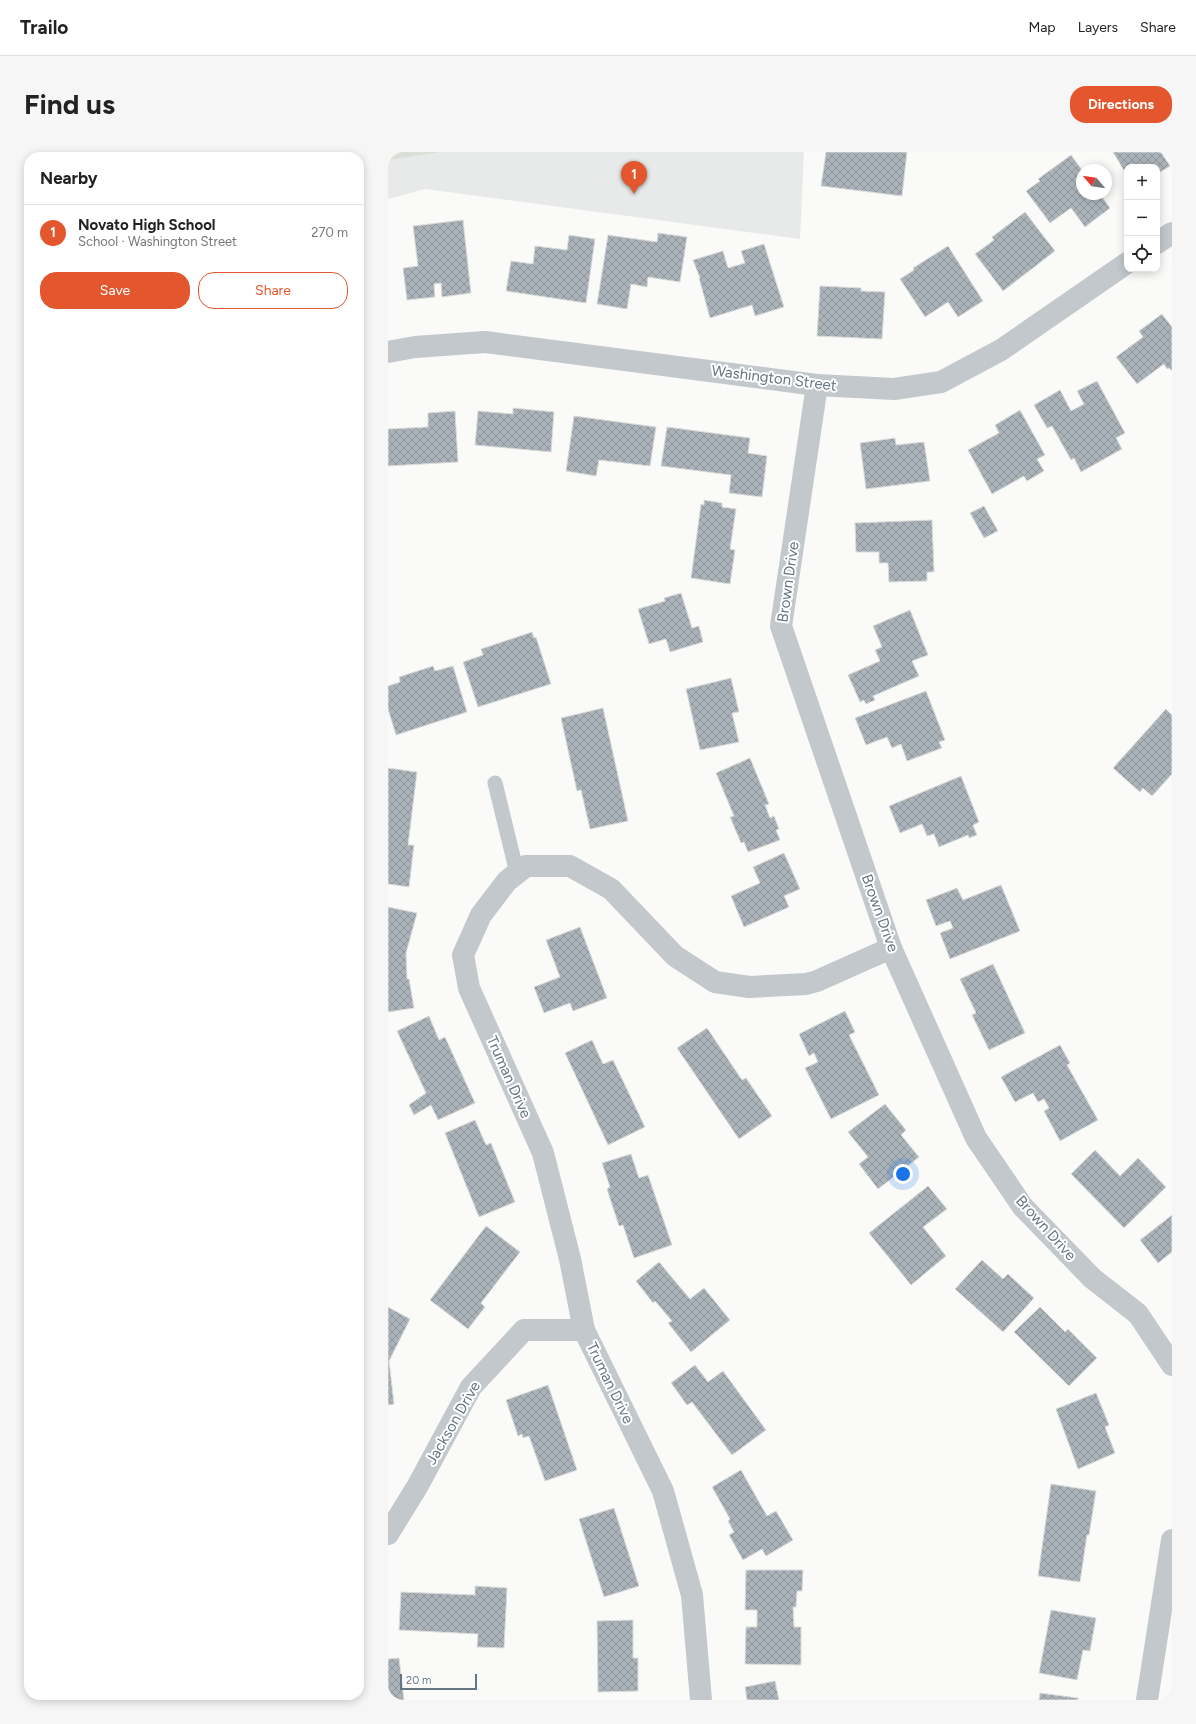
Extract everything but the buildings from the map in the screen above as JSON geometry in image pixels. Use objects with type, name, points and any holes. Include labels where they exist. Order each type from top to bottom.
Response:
[{"type":"street","points":[[1160,241],[1172,233]]},
{"type":"street","name":"Washington Street","points":[[388,352],[415,347],[485,342],[817,385],[894,389],[942,382],[1001,350],[1124,266]]},
{"type":"street","name":"Brown Drive","points":[[817,385],[781,626],[891,948],[976,1138],[1023,1207],[1092,1278],[1138,1314],[1172,1365]]},
{"type":"street","name":"Truman Drive","points":[[701,1700],[692,1594],[663,1492],[584,1330],[570,1259],[543,1153],[469,988],[463,955],[480,915],[507,881],[526,866],[570,866],[611,889],[675,956],[715,982],[749,988],[806,984],[817,981],[891,948]]},
{"type":"street","name":"Jackson Drive","points":[[388,1534],[417,1487],[471,1387],[524,1330],[584,1330]]},
{"type":"street","points":[[1147,1700],[1172,1540]]},
{"type":"lane","points":[[495,783],[517,873]]},
{"type":"shaded area","points":[[388,152],[804,152],[800,239],[425,189],[388,199]]},
{"type":"shaded area","points":[[388,152],[440,152],[388,160]]},
{"type":"place","name":"Novato High School","points":[[634,194]]}]
